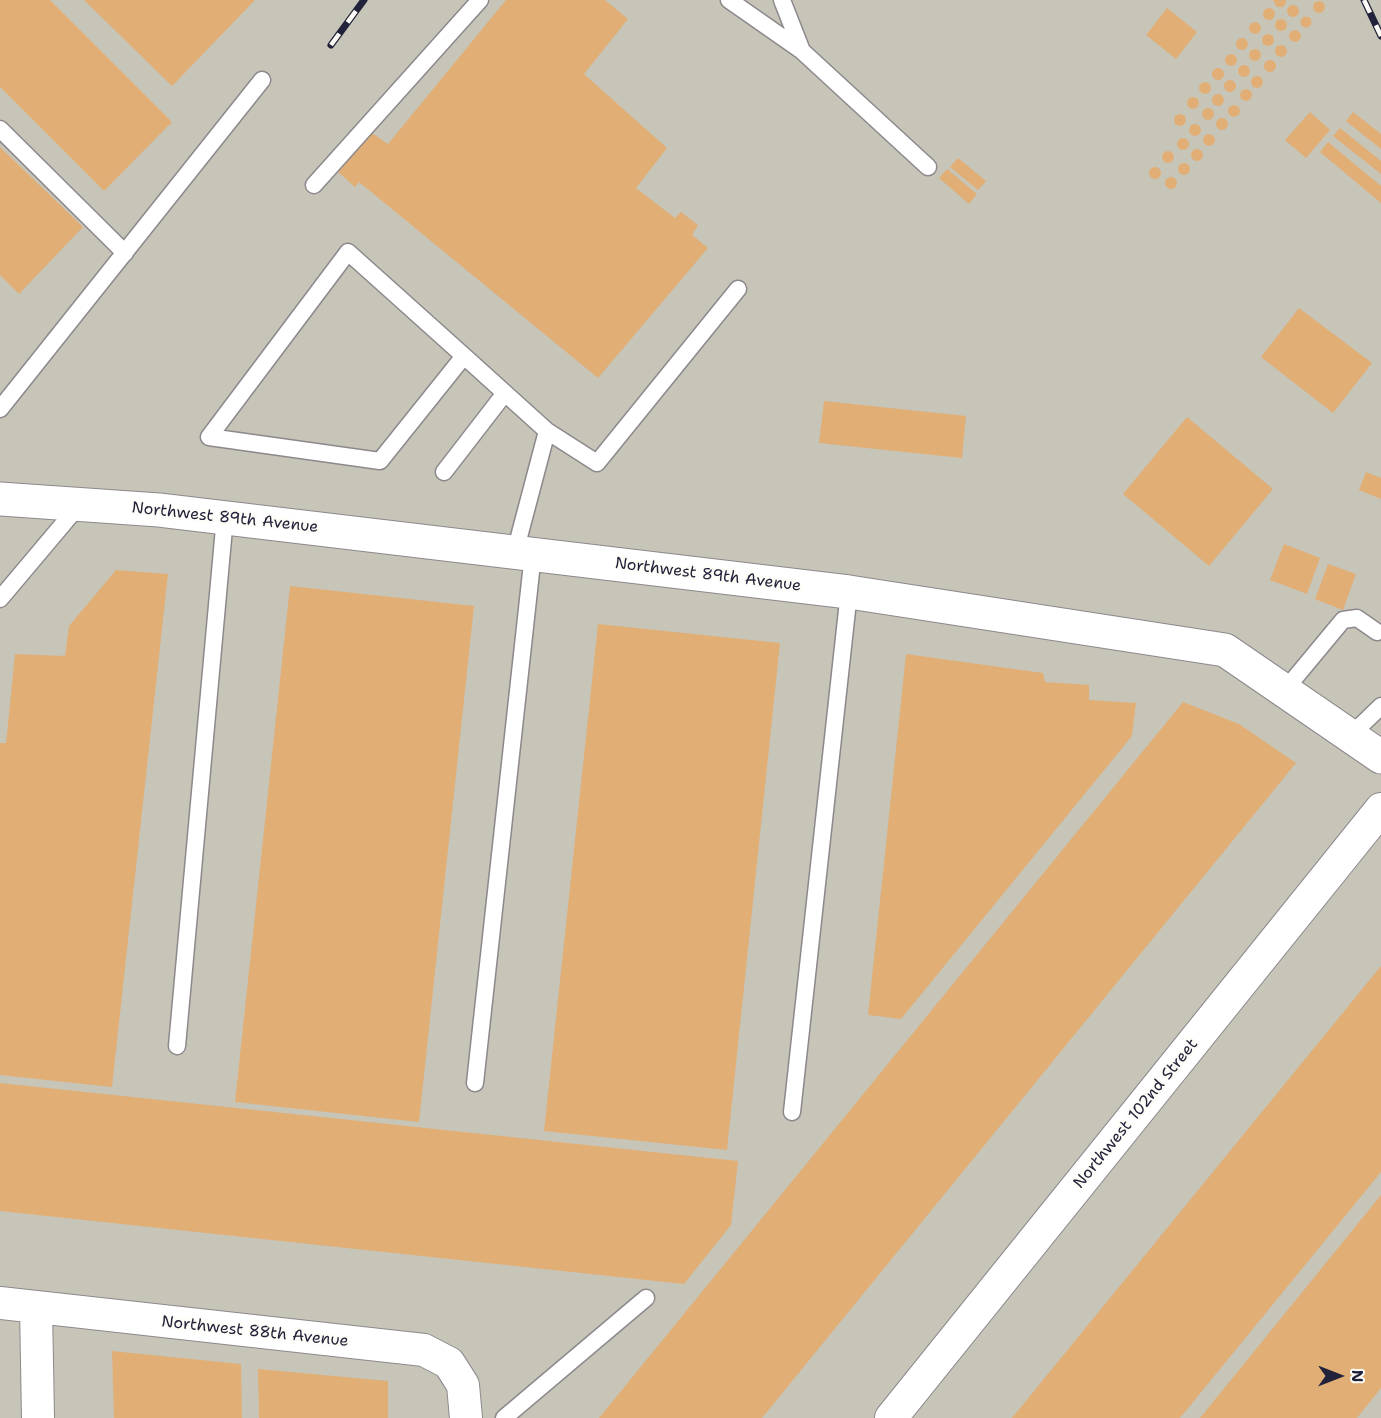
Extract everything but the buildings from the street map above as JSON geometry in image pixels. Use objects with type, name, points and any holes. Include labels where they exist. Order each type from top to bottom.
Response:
[{"type":"street","name":"Northwest 89th Avenue","points":[[0,499],[225,517],[849,592],[1225,650],[1381,757]]},
{"type":"street","name":"Northwest 102nd Street","points":[[891,1418],[1381,809]]},
{"type":"street","name":"Northwest 88th Avenue","points":[[0,1303],[424,1350],[449,1363],[463,1385],[466,1418]]},
{"type":"street","points":[[36,1307],[38,1418]]},
{"type":"lane","points":[[314,185],[480,0]]},
{"type":"lane","points":[[729,0],[802,51],[928,167]]},
{"type":"lane","points":[[782,0],[802,51]]},
{"type":"lane","points":[[0,410],[262,80]]},
{"type":"lane","points":[[0,129],[125,253]]},
{"type":"lane","points":[[464,356],[380,461],[209,437],[348,252],[464,356],[547,431],[597,464],[738,289]]},
{"type":"lane","points":[[444,472],[505,393]]},
{"type":"lane","points":[[475,1083],[524,553],[547,431]]},
{"type":"lane","points":[[0,599],[80,504]]},
{"type":"lane","points":[[177,1047],[225,517]]},
{"type":"lane","points":[[792,1112],[849,592]]},
{"type":"lane","points":[[1284,691],[1343,620],[1357,618],[1380,631]]},
{"type":"lane","points":[[1350,736],[1381,706]]},
{"type":"lane","points":[[504,1418],[645,1298]]},
{"type":"shaded area","points":[[0,0],[1381,0],[1381,1418],[0,1418]]},
{"type":"railway","points":[[331,45],[364,0]]},
{"type":"railway","points":[[1364,0],[1381,36]]}]
